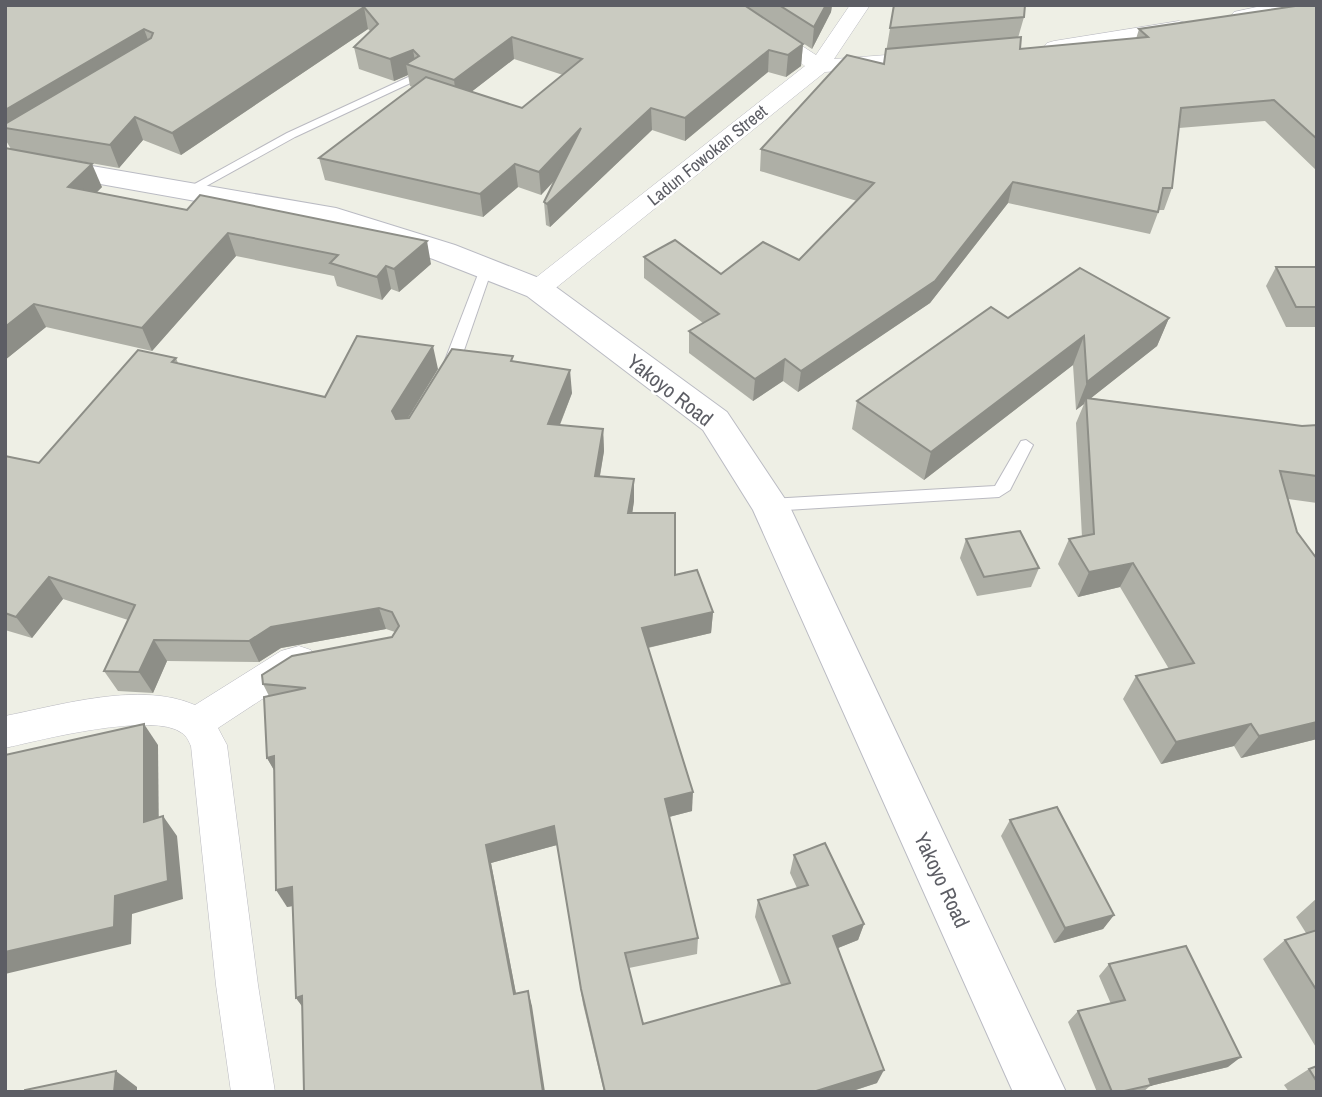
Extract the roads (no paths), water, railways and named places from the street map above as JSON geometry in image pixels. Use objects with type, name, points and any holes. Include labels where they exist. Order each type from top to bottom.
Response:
[{"type":"main road","name":"Yakoyo Road","points":[[5,159],[336,218],[444,252],[538,289],[715,421],[770,505],[1040,1092]]},
{"type":"street","points":[[725,5],[819,66],[951,56]]},
{"type":"street","name":"Ladun Fowokan Street","points":[[538,289],[819,66],[859,5]]},
{"type":"street","points":[[1221,12],[1227,19],[1297,5]]},
{"type":"street","points":[[1030,50],[1092,43],[1200,24]]},
{"type":"street","points":[[196,723],[293,661],[333,655]]},
{"type":"street","points":[[5,732],[130,710],[171,711],[196,723],[209,745],[237,985],[253,1092]]},
{"type":"lane","points":[[188,191],[291,135],[415,76]]},
{"type":"lane","points":[[441,380],[454,359],[486,269]]},
{"type":"lane","points":[[770,505],[999,491],[1026,446]]}]
